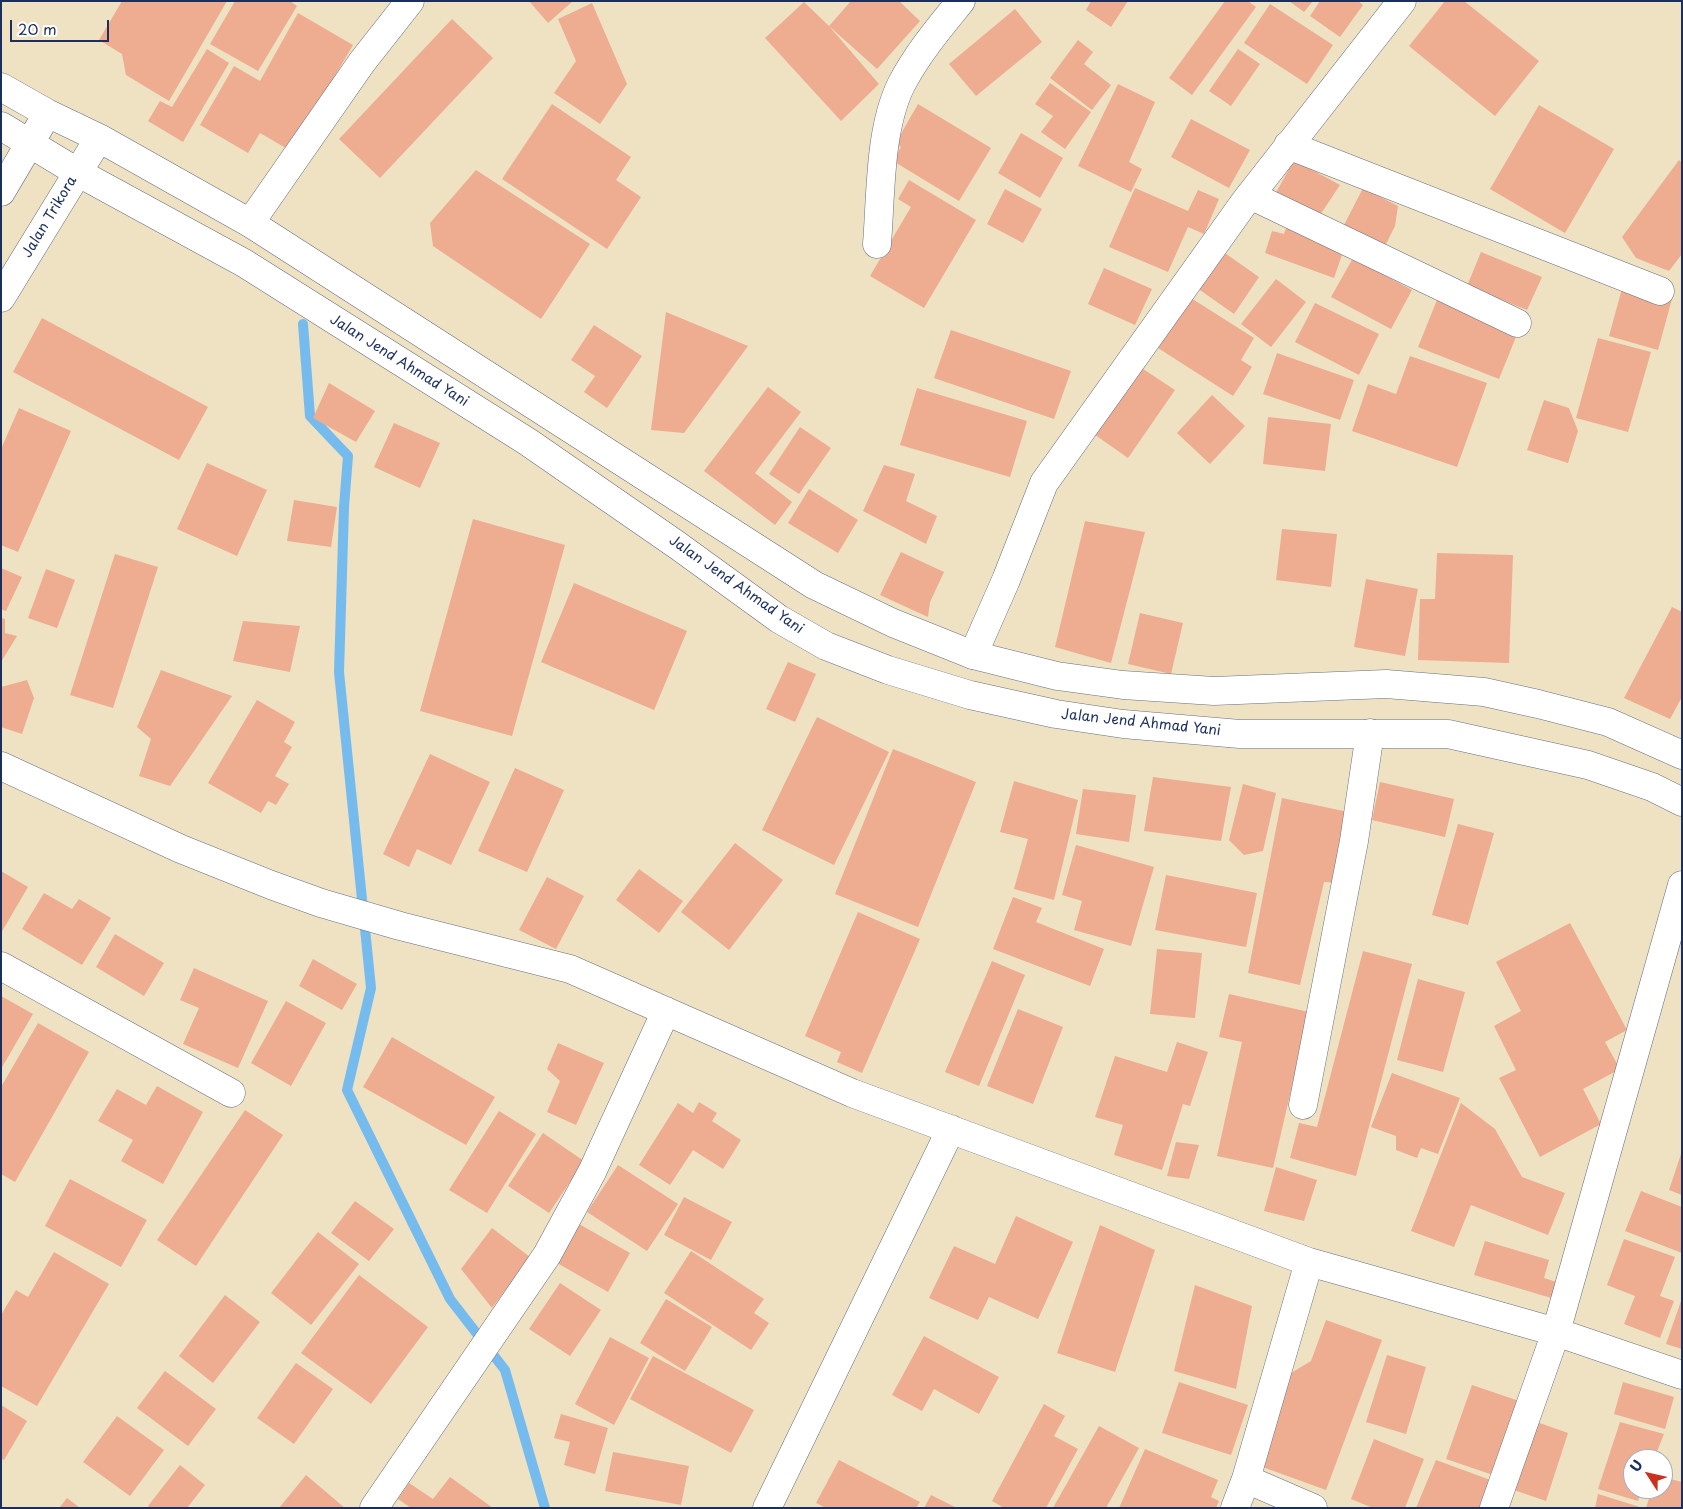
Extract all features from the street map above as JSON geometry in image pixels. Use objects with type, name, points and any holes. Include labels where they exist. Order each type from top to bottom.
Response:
[{"type":"street","points":[[250,223],[362,62],[410,1]]},
{"type":"street","points":[[877,244],[887,127],[900,87],[923,48],[961,1]]},
{"type":"street","points":[[973,655],[1006,580],[1044,482],[1250,196],[1402,1]]},
{"type":"street","points":[[1,87],[47,113],[100,138],[250,223],[814,585],[893,623],[973,655],[1057,676],[1123,685],[1214,691],[1386,684],[1484,692],[1608,722],[1682,755]]},
{"type":"street","points":[[1,192],[47,113]]},
{"type":"street","name":"Jalan Jend Ahmad Yani","points":[[1,126],[77,172],[244,263],[528,442],[677,545],[779,619],[826,646],[888,670],[970,695],[1056,714],[1123,724],[1240,734],[1448,734],[1588,765],[1652,787],[1682,802]]},
{"type":"street","name":"Jalan Trikora","points":[[1,298],[77,172],[100,138]]},
{"type":"street","points":[[1288,145],[1660,291]]},
{"type":"street","points":[[1250,196],[1517,323]]},
{"type":"street","points":[[1446,690],[1448,734]]},
{"type":"street","points":[[1303,1105],[1354,842],[1370,733]]},
{"type":"street","points":[[1,766],[173,845],[271,885],[321,903],[400,926],[570,969],[852,1093],[1309,1262],[1556,1332],[1682,1375]]},
{"type":"street","points":[[1494,1508],[1556,1332],[1682,886]]},
{"type":"street","points":[[1,966],[232,1093]]},
{"type":"street","points":[[374,1508],[547,1255],[592,1172],[666,1011]]},
{"type":"street","points":[[767,1508],[951,1129]]},
{"type":"street","points":[[1235,1508],[1246,1478],[1309,1262]]},
{"type":"street","points":[[1246,1478],[1313,1508]]},
{"type":"building","points":[[122,1],[227,1],[169,101],[126,75],[122,54],[99,40]]},
{"type":"building","points":[[235,1],[290,1],[297,6],[258,71],[210,44]]},
{"type":"building","points":[[529,1],[573,1],[548,23]]},
{"type":"building","points":[[851,1],[899,1],[920,21],[877,69],[829,26]]},
{"type":"building","points":[[1091,1],[1128,1],[1111,27],[1086,10]]},
{"type":"building","points":[[1225,1],[1248,1],[1256,7],[1192,95],[1169,78]]},
{"type":"building","points":[[1289,1],[1313,1],[1304,12]]},
{"type":"building","points":[[1320,1],[1358,1],[1363,5],[1340,37],[1310,16]]},
{"type":"building","points":[[1445,1],[1464,1],[1539,61],[1495,116],[1409,46]]},
{"type":"building","points":[[804,2],[829,26],[879,84],[841,121],[765,38]]},
{"type":"building","points":[[592,3],[627,84],[600,124],[554,93],[576,61],[558,19]]},
{"type":"building","points":[[1270,4],[1333,45],[1307,84],[1244,43]]},
{"type":"building","points":[[1015,9],[1042,42],[976,96],[949,64]]},
{"type":"building","points":[[298,13],[353,45],[291,151],[260,133],[248,153],[200,125],[234,66],[260,81]]},
{"type":"building","points":[[452,19],[493,58],[380,178],[339,139]]},
{"type":"building","points":[[1078,40],[1093,52],[1084,64],[1111,85],[1092,110],[1050,78]]},
{"type":"building","points":[[207,49],[229,63],[183,142],[148,121],[160,101],[172,107]]},
{"type":"building","points":[[1238,49],[1260,64],[1231,106],[1209,91]]},
{"type":"building","points":[[1050,83],[1091,112],[1065,149],[1041,132],[1053,116],[1035,104]]},
{"type":"building","points":[[1118,84],[1155,102],[1129,162],[1142,169],[1131,192],[1078,166]]},
{"type":"building","points":[[552,104],[631,157],[616,180],[641,197],[607,249],[502,179]]},
{"type":"building","points":[[918,104],[991,148],[959,201],[893,161],[901,147],[895,144]]},
{"type":"building","points":[[1539,105],[1614,149],[1565,233],[1490,189]]},
{"type":"building","points":[[1191,119],[1250,150],[1229,188],[1171,157]]},
{"type":"building","points":[[1021,133],[1063,158],[1040,198],[998,173]]},
{"type":"building","points":[[1294,160],[1340,185],[1316,221],[1273,198]]},
{"type":"building","points":[[1679,160],[1682,163],[1682,254],[1669,271],[1636,258],[1622,237]]},
{"type":"building","points":[[476,170],[590,244],[541,319],[433,246],[430,223]]},
{"type":"building","points":[[909,180],[976,220],[924,308],[870,276],[911,207],[898,199]]},
{"type":"building","points":[[1135,188],[1188,211],[1198,190],[1219,199],[1204,234],[1188,227],[1168,272],[1109,247]]},
{"type":"building","points":[[1363,188],[1398,206],[1395,226],[1384,248],[1343,227]]},
{"type":"building","points":[[1005,189],[1042,209],[1023,243],[987,224]]},
{"type":"building","points":[[1286,228],[1344,249],[1334,278],[1265,253],[1272,231],[1284,234]]},
{"type":"building","points":[[1222,251],[1259,277],[1234,314],[1197,288]]},
{"type":"building","points":[[1481,252],[1542,277],[1527,310],[1467,286]]},
{"type":"building","points":[[1353,258],[1412,290],[1391,329],[1331,297]]},
{"type":"building","points":[[1104,268],[1152,289],[1135,325],[1088,304]]},
{"type":"building","points":[[1276,279],[1306,302],[1271,347],[1241,324]]},
{"type":"building","points":[[1623,285],[1672,299],[1658,350],[1609,336]]},
{"type":"building","points":[[1191,298],[1254,338],[1241,360],[1252,367],[1233,396],[1158,348]]},
{"type":"building","points":[[1437,300],[1518,332],[1499,379],[1418,347]]},
{"type":"building","points":[[1315,303],[1379,334],[1359,375],[1295,342]]},
{"type":"building","points":[[666,312],[748,346],[684,433],[651,430]]},
{"type":"building","points":[[42,318],[208,407],[179,460],[13,372]]},
{"type":"building","points":[[594,325],[642,356],[607,408],[584,392],[595,376],[571,360]]},
{"type":"building","points":[[951,330],[1071,371],[1054,419],[934,378]]},
{"type":"building","points":[[1598,338],[1651,352],[1628,432],[1576,418]]},
{"type":"building","points":[[1277,353],[1354,380],[1340,420],[1263,394]]},
{"type":"building","points":[[1410,356],[1487,383],[1457,467],[1352,431],[1368,384],[1396,394]]},
{"type":"building","points":[[1137,365],[1175,390],[1128,458],[1091,432]]},
{"type":"building","points":[[329,383],[375,411],[356,442],[313,418]]},
{"type":"building","points":[[768,387],[801,412],[755,473],[792,502],[775,525],[704,471]]},
{"type":"building","points":[[917,388],[1027,421],[1010,477],[900,445]]},
{"type":"building","points":[[1212,395],[1245,426],[1210,464],[1177,433]]},
{"type":"building","points":[[1544,400],[1569,408],[1578,431],[1568,463],[1527,450]]},
{"type":"building","points":[[19,408],[71,431],[18,552],[1,545],[1,449]]},
{"type":"building","points":[[1268,417],[1331,424],[1325,471],[1263,464]]},
{"type":"building","points":[[394,423],[440,443],[420,488],[374,467]]},
{"type":"building","points":[[800,427],[831,448],[799,494],[769,474]]},
{"type":"building","points":[[207,463],[267,490],[237,556],[177,529]]},
{"type":"building","points":[[884,465],[915,474],[906,501],[937,516],[926,544],[863,511]]},
{"type":"building","points":[[809,489],[858,520],[838,553],[788,523]]},
{"type":"building","points":[[294,500],[337,507],[331,547],[287,541]]},
{"type":"building","points":[[473,519],[565,545],[512,736],[420,711]]},
{"type":"building","points":[[1085,521],[1145,532],[1111,663],[1055,647]]},
{"type":"building","points":[[1282,529],[1337,534],[1331,587],[1276,580]]},
{"type":"building","points":[[901,552],[944,572],[930,602],[928,617],[880,595]]},
{"type":"building","points":[[1437,553],[1513,555],[1509,663],[1418,660],[1420,599],[1435,599]]},
{"type":"building","points":[[115,554],[158,567],[113,708],[70,695]]},
{"type":"building","points":[[1,568],[22,577],[6,611],[1,609]]},
{"type":"building","points":[[46,569],[75,580],[57,628],[28,618]]},
{"type":"building","points":[[1366,579],[1418,589],[1405,656],[1354,647]]},
{"type":"building","points":[[574,583],[687,631],[654,710],[541,662]]},
{"type":"building","points":[[1672,607],[1682,612],[1682,697],[1670,719],[1624,698]]},
{"type":"building","points":[[1140,613],[1183,623],[1171,674],[1128,664]]},
{"type":"building","points":[[1,618],[5,619],[5,633],[17,636],[1,662]]},
{"type":"building","points":[[243,621],[300,626],[290,672],[233,661]]},
{"type":"building","points":[[788,662],[816,674],[795,722],[766,709]]},
{"type":"building","points":[[161,670],[232,696],[170,786],[139,776],[151,739],[137,727]]},
{"type":"building","points":[[27,680],[34,698],[22,734],[1,727],[1,687]]},
{"type":"building","points":[[257,700],[295,722],[284,742],[292,747],[275,776],[289,784],[276,805],[268,801],[261,813],[208,783]]},
{"type":"building","points":[[817,717],[889,752],[834,865],[762,830]]},
{"type":"building","points":[[893,749],[976,782],[918,927],[835,894]]},
{"type":"building","points":[[430,754],[490,782],[451,865],[417,849],[409,867],[383,854]]},
{"type":"building","points":[[515,768],[564,790],[527,872],[478,851]]},
{"type":"building","points":[[1153,777],[1231,787],[1221,841],[1144,831]]},
{"type":"building","points":[[1014,781],[1078,800],[1054,900],[1014,889],[1028,839],[1000,832]]},
{"type":"building","points":[[1380,782],[1454,799],[1445,837],[1372,820]]},
{"type":"building","points":[[1243,784],[1276,793],[1263,851],[1244,855],[1229,840]]},
{"type":"building","points":[[1083,789],[1136,795],[1129,842],[1076,834]]},
{"type":"building","points":[[1282,798],[1353,813],[1340,883],[1324,882],[1300,985],[1248,973]]},
{"type":"building","points":[[1458,824],[1494,833],[1468,925],[1432,915]]},
{"type":"building","points":[[735,843],[783,880],[729,950],[681,912]]},
{"type":"building","points":[[1076,845],[1154,867],[1131,946],[1074,930],[1082,901],[1062,895]]},
{"type":"building","points":[[639,869],[683,901],[659,933],[616,900]]},
{"type":"building","points":[[1,871],[28,887],[1,933]]},
{"type":"building","points":[[1166,875],[1257,893],[1246,947],[1155,930]]},
{"type":"building","points":[[547,877],[584,896],[556,949],[519,930]]},
{"type":"building","points":[[44,893],[72,909],[79,899],[111,918],[82,965],[22,929]]},
{"type":"building","points":[[1013,897],[1042,908],[1036,922],[1104,949],[1090,986],[993,949]]},
{"type":"building","points":[[858,912],[920,939],[862,1073],[837,1062],[841,1052],[805,1036]]},
{"type":"building","points":[[1570,923],[1627,1030],[1605,1042],[1620,1069],[1583,1089],[1601,1124],[1540,1157],[1499,1078],[1516,1070],[1494,1026],[1521,1011],[1496,962]]},
{"type":"building","points":[[115,934],[164,963],[144,996],[96,967]]},
{"type":"building","points":[[1157,949],[1202,953],[1195,1018],[1150,1014]]},
{"type":"building","points":[[1363,951],[1412,964],[1356,1176],[1290,1158],[1299,1123],[1317,1127]]},
{"type":"building","points":[[313,959],[357,984],[342,1010],[299,986]]},
{"type":"building","points":[[992,961],[1025,975],[979,1086],[945,1072]]},
{"type":"building","points":[[194,968],[268,1001],[238,1068],[183,1044],[199,1008],[180,1000]]},
{"type":"building","points":[[1418,979],[1465,992],[1443,1072],[1397,1060]]},
{"type":"building","points":[[1229,994],[1309,1012],[1273,1168],[1217,1156],[1242,1042],[1219,1037]]},
{"type":"building","points":[[1,996],[33,1014],[1,1069]]},
{"type":"building","points":[[286,1001],[326,1023],[291,1086],[251,1063]]},
{"type":"building","points":[[1018,1009],[1063,1027],[1033,1104],[987,1086]]},
{"type":"building","points":[[38,1023],[89,1052],[15,1182],[1,1174],[1,1087]]},
{"type":"building","points":[[392,1037],[495,1097],[466,1145],[363,1087]]},
{"type":"building","points":[[1177,1042],[1208,1052],[1190,1106],[1183,1104],[1162,1170],[1114,1155],[1123,1125],[1095,1117],[1115,1056],[1167,1072]]},
{"type":"building","points":[[558,1043],[604,1063],[576,1125],[547,1112],[560,1081],[547,1069]]},
{"type":"building","points":[[1392,1073],[1460,1098],[1438,1154],[1421,1148],[1417,1158],[1396,1150],[1396,1136],[1371,1127]]},
{"type":"building","points":[[157,1086],[203,1112],[163,1184],[121,1161],[133,1140],[98,1121],[117,1089],[146,1105]]},
{"type":"building","points":[[699,1102],[717,1113],[712,1121],[741,1140],[723,1169],[693,1150],[670,1185],[639,1165],[678,1103],[693,1113]]},
{"type":"building","points":[[1461,1103],[1495,1129],[1522,1177],[1565,1193],[1548,1235],[1471,1205],[1454,1247],[1411,1231]]},
{"type":"building","points":[[245,1110],[283,1135],[196,1266],[157,1240]]},
{"type":"building","points":[[499,1111],[536,1134],[487,1213],[449,1190]]},
{"type":"building","points":[[543,1133],[584,1161],[549,1213],[508,1186]]},
{"type":"building","points":[[1176,1142],[1199,1145],[1189,1179],[1167,1176]]},
{"type":"building","points":[[1682,1154],[1682,1195],[1669,1190]]},
{"type":"building","points":[[618,1165],[678,1204],[647,1251],[587,1212]]},
{"type":"building","points":[[1276,1167],[1317,1180],[1304,1221],[1264,1211]]},
{"type":"building","points":[[70,1179],[147,1220],[121,1267],[45,1226]]},
{"type":"building","points":[[1641,1191],[1682,1207],[1682,1253],[1625,1231]]},
{"type":"building","points":[[684,1197],[732,1222],[711,1260],[664,1235]]},
{"type":"building","points":[[355,1201],[394,1229],[369,1261],[331,1233]]},
{"type":"building","points":[[1016,1216],[1073,1242],[1038,1319],[989,1297],[978,1320],[929,1298],[954,1246],[995,1264]]},
{"type":"building","points":[[579,1224],[630,1253],[608,1292],[557,1263]]},
{"type":"building","points":[[1100,1225],[1155,1250],[1115,1372],[1057,1353]]},
{"type":"building","points":[[492,1228],[530,1257],[492,1308],[461,1269]]},
{"type":"building","points":[[318,1232],[359,1264],[311,1325],[271,1293]]},
{"type":"building","points":[[1624,1239],[1675,1257],[1660,1296],[1674,1301],[1660,1338],[1624,1324],[1635,1296],[1607,1285]]},
{"type":"building","points":[[1485,1241],[1549,1260],[1544,1278],[1563,1284],[1558,1300],[1474,1275]]},
{"type":"building","points":[[691,1251],[764,1299],[754,1313],[769,1323],[751,1350],[664,1293]]},
{"type":"building","points":[[54,1252],[109,1284],[37,1406],[1,1386],[1,1315],[16,1290],[28,1297]]},
{"type":"building","points":[[359,1275],[428,1327],[371,1404],[301,1353]]},
{"type":"building","points":[[560,1283],[601,1310],[570,1356],[529,1329]]},
{"type":"building","points":[[1195,1285],[1252,1306],[1236,1389],[1174,1371]]},
{"type":"building","points":[[225,1295],[260,1322],[213,1383],[179,1356]]},
{"type":"building","points":[[666,1299],[712,1327],[685,1371],[640,1343]]},
{"type":"building","points":[[1682,1301],[1682,1349],[1666,1344]]},
{"type":"building","points":[[1326,1320],[1382,1340],[1326,1490],[1257,1465],[1291,1373],[1311,1361]]},
{"type":"building","points":[[924,1336],[999,1377],[979,1414],[934,1389],[922,1411],[892,1395]]},
{"type":"building","points":[[610,1337],[649,1358],[614,1425],[575,1404]]},
{"type":"building","points":[[1387,1355],[1426,1367],[1406,1434],[1366,1422]]},
{"type":"building","points":[[653,1356],[754,1410],[731,1453],[630,1399]]},
{"type":"building","points":[[296,1363],[333,1389],[294,1444],[257,1418]]},
{"type":"building","points":[[165,1371],[216,1409],[188,1446],[137,1408]]},
{"type":"building","points":[[1179,1382],[1248,1405],[1231,1455],[1162,1433]]},
{"type":"building","points":[[1623,1382],[1674,1397],[1665,1429],[1614,1414]]},
{"type":"building","points":[[1472,1385],[1519,1401],[1493,1475],[1446,1459]]},
{"type":"building","points":[[1044,1404],[1065,1416],[1054,1436],[1078,1449],[1046,1508],[1004,1508],[992,1501]]},
{"type":"building","points":[[1,1405],[27,1421],[4,1460],[1,1459]]},
{"type":"building","points":[[561,1414],[608,1428],[595,1474],[564,1465],[570,1442],[554,1438]]},
{"type":"building","points":[[117,1416],[164,1450],[130,1496],[83,1462]]},
{"type":"building","points":[[1534,1421],[1568,1433],[1546,1501],[1511,1489]]},
{"type":"building","points":[[1620,1422],[1664,1434],[1658,1449],[1623,1449],[1623,1496],[1598,1489]]},
{"type":"building","points":[[1099,1426],[1139,1448],[1106,1508],[1053,1508]]},
{"type":"building","points":[[1374,1439],[1424,1459],[1405,1508],[1373,1508],[1351,1499]]},
{"type":"building","points":[[1145,1449],[1218,1480],[1211,1497],[1219,1501],[1216,1508],[1119,1508]]},
{"type":"building","points":[[613,1452],[689,1466],[681,1505],[605,1491]]},
{"type":"building","points":[[839,1460],[920,1502],[916,1508],[826,1508],[816,1503]]},
{"type":"building","points":[[1436,1460],[1493,1481],[1482,1508],[1416,1508]]},
{"type":"building","points":[[180,1465],[205,1485],[187,1508],[150,1508],[148,1506]]},
{"type":"building","points":[[306,1475],[345,1508],[279,1508]]},
{"type":"building","points":[[450,1477],[493,1508],[411,1508],[398,1499],[409,1483],[433,1499]]},
{"type":"building","points":[[1673,1480],[1682,1482],[1682,1508],[1646,1508],[1649,1499],[1673,1499]]},
{"type":"building","points":[[1598,1494],[1640,1507],[1640,1508],[1595,1508]]},
{"type":"building","points":[[931,1495],[957,1508],[924,1508]]},
{"type":"building","points":[[67,1498],[80,1508],[59,1508]]},
{"type":"waterway","points":[[303,324],[310,416],[348,456],[344,507],[339,672],[371,988],[347,1090],[450,1299],[505,1370],[545,1508]]}]
